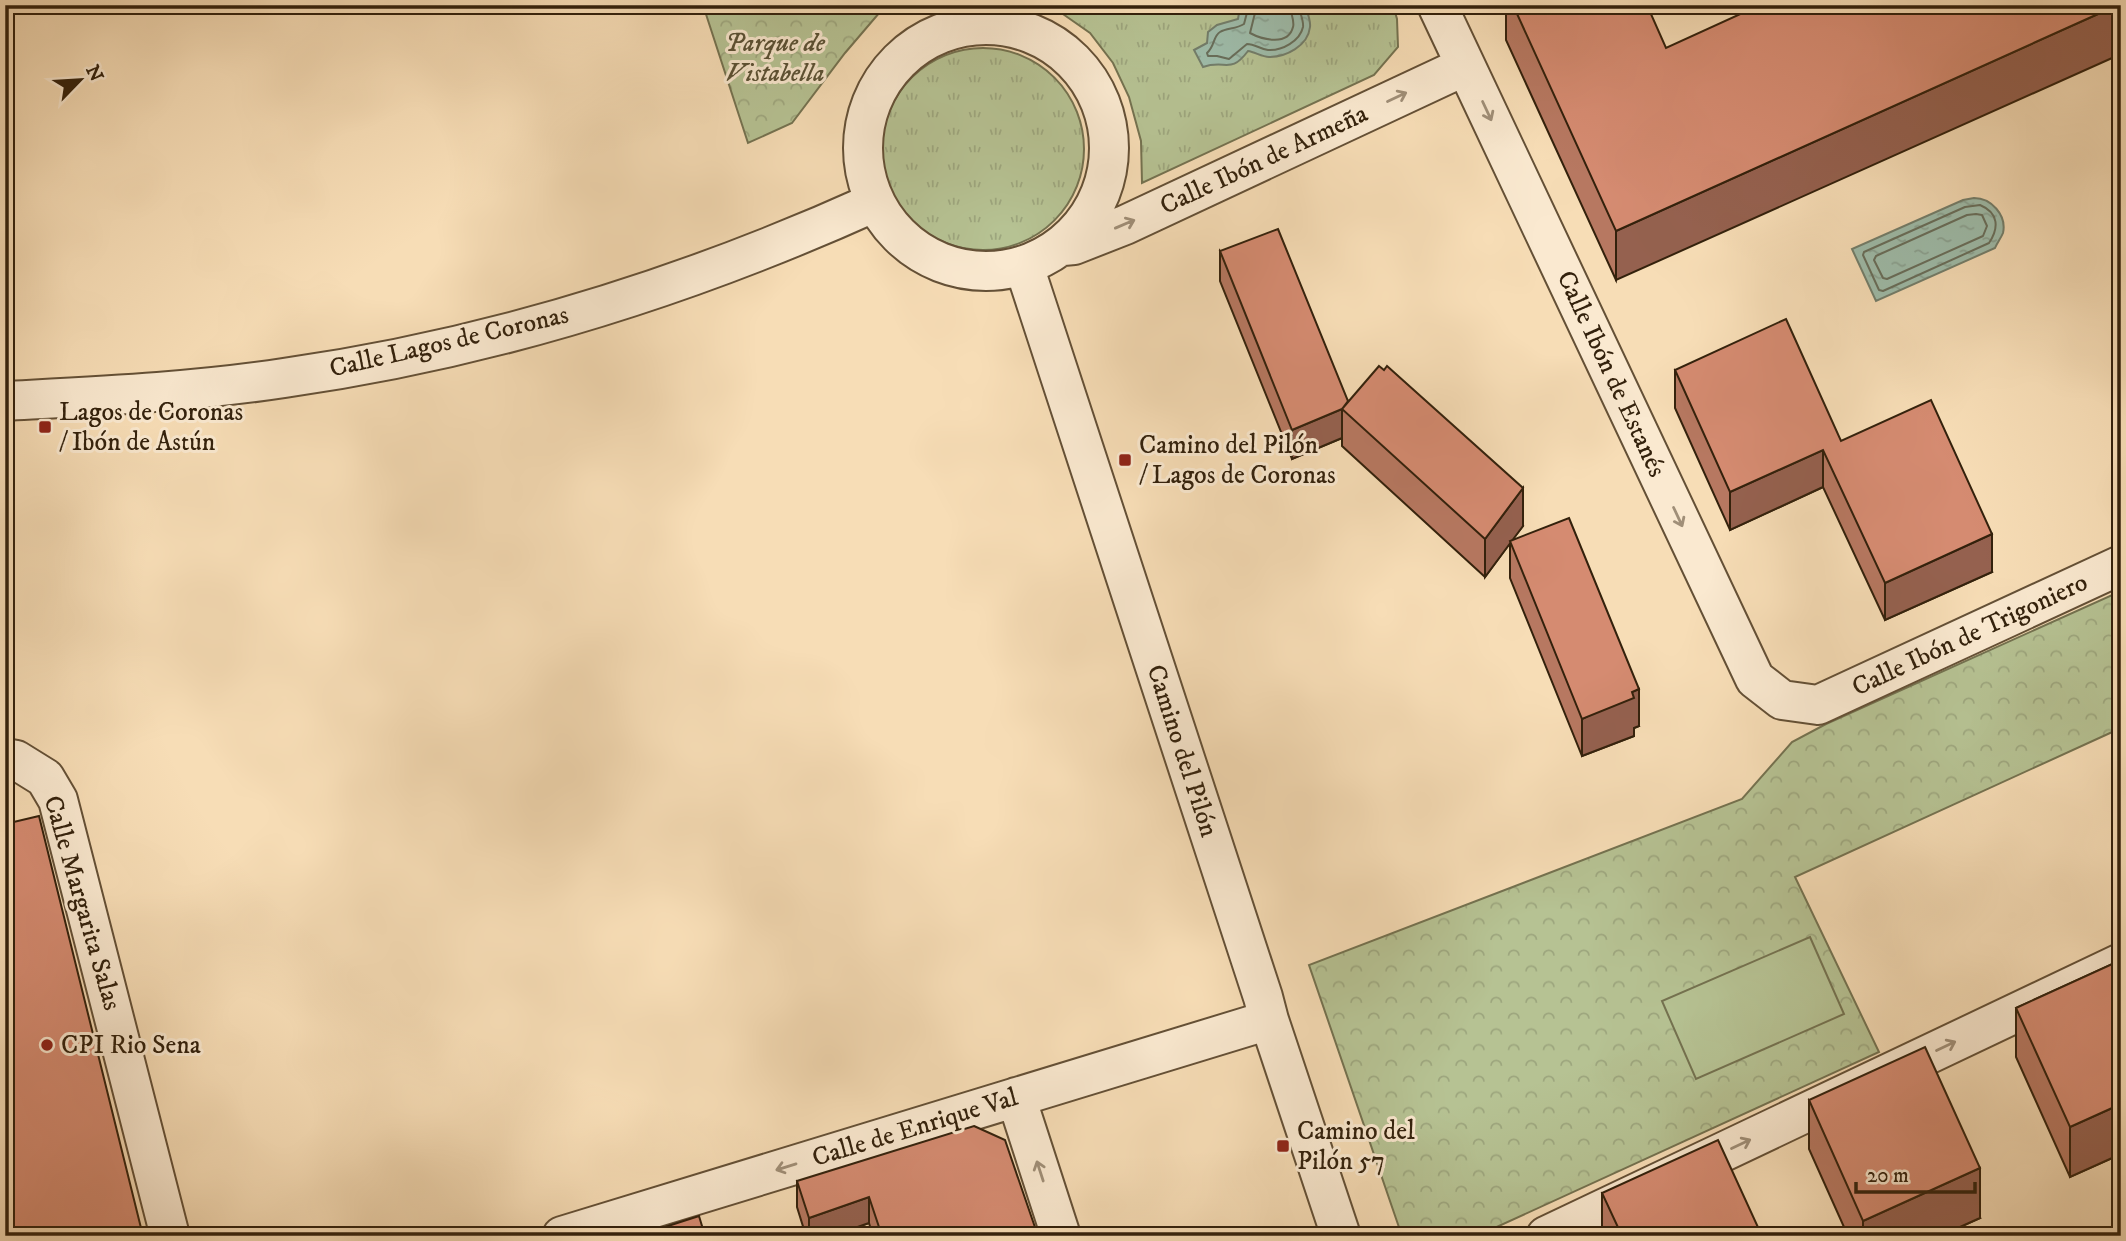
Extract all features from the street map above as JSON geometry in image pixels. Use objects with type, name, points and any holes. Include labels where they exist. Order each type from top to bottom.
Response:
[{"type":"street","name":"Calle Ibón de Estanés","points":[[1437,5],[1755,679],[1782,700],[1818,705]]},
{"type":"street","points":[[1007,15],[1064,52],[1089,79],[1105,113],[1110,150],[1103,187],[1087,220],[1043,258],[1024,266],[990,271],[954,268],[922,253],[895,231],[875,202],[863,162],[866,120],[882,81],[942,18],[971,24],[1007,15]]},
{"type":"street","name":"Calle Ibón de Armeña","points":[[1060,246],[1074,245],[1125,225],[1465,66]]},
{"type":"street","name":"Calle Lagos de Coronas","points":[[5,401],[126,395],[283,378],[400,358],[535,326],[661,288],[737,261],[875,202]]},
{"type":"street","name":"Camino del Pilón","points":[[1024,266],[1341,1236]]},
{"type":"street","name":"Calle Ibón de Trigoniero","points":[[1818,705],[2121,565]]},
{"type":"street","name":"Calle Margarita Salas","points":[[5,758],[16,760],[45,778],[58,800],[170,1236]]},
{"type":"street","points":[[1546,1236],[2121,963]]},
{"type":"street","name":"Calle de Enrique Val","points":[[562,1236],[1269,1020]]},
{"type":"street","points":[[1016,1097],[1061,1236]]},
{"type":"green space","name":"Parque de Vistabella","points":[[703,5],[886,5],[845,53],[792,123],[748,143]]},
{"type":"green space","points":[[1075,5],[1393,5],[1397,19],[1398,47],[1374,75],[1142,183],[1141,141],[1129,97],[1113,63],[1090,33],[1060,12]]},
{"type":"green space","points":[[983,48],[1022,56],[1039,65],[1054,78],[1067,93],[1076,110],[1084,149],[1076,188],[1067,205],[1054,220],[1039,233],[1022,242],[983,250],[944,242],[927,233],[912,220],[899,205],[890,188],[882,149],[890,110],[899,93],[912,78],[927,65],[944,56]]},
{"type":"green space","points":[[2121,591],[2121,728],[1795,877],[1879,1052],[1477,1236],[1402,1236],[1309,965],[1742,799],[1792,742],[1826,724]]},
{"type":"green space","points":[[1810,937],[1844,1014],[1696,1079],[1662,1001]]},
{"type":"water","points":[[1243,5],[1305,5],[1310,27],[1305,40],[1282,55],[1266,57],[1248,51],[1232,64],[1203,67],[1194,50],[1207,43],[1208,32],[1217,25],[1238,19]]},
{"type":"water","points":[[1974,198],[1992,204],[2003,220],[2003,233],[1995,248],[1876,301],[1852,249],[1963,200]]},
{"type":"building","points":[[1513,5],[1647,5],[1666,48],[1760,5],[2118,5],[1616,231]]},
{"type":"building","points":[[1278,229],[1348,401],[1342,409],[1292,430],[1220,251]]},
{"type":"building","points":[[1786,319],[1841,441],[1931,400],[1992,534],[1885,583],[1823,450],[1730,492],[1675,370]]},
{"type":"building","points":[[1379,366],[1384,370],[1387,366],[1523,488],[1485,539],[1342,409]]},
{"type":"building","points":[[1569,518],[1639,689],[1632,692],[1634,698],[1582,719],[1510,541]]},
{"type":"building","name":"CPI Rio Sena","points":[[39,816],[143,1236],[5,1236],[5,824]]},
{"type":"building","points":[[2121,960],[2121,1104],[2070,1127],[2016,1008]]},
{"type":"building","points":[[1925,1047],[1980,1168],[1863,1221],[1809,1100]]},
{"type":"building","points":[[974,1126],[1005,1140],[1038,1236],[882,1236],[869,1197],[809,1218],[797,1181]]},
{"type":"building","points":[[1718,1140],[1762,1236],[1622,1236],[1602,1193]]},
{"type":"building","points":[[699,1216],[705,1236],[637,1236]]},
{"type":"place","name":"Lagos de Coronas / Ibón de Astún","points":[[45,427]]},
{"type":"place","name":"Camino del Pilón / Lagos de Coronas","points":[[1125,460]]},
{"type":"place","name":"CPI Rio Sena","points":[[47,1045]]},
{"type":"place","name":"Camino del Pilón 57","points":[[1283,1146]]}]
